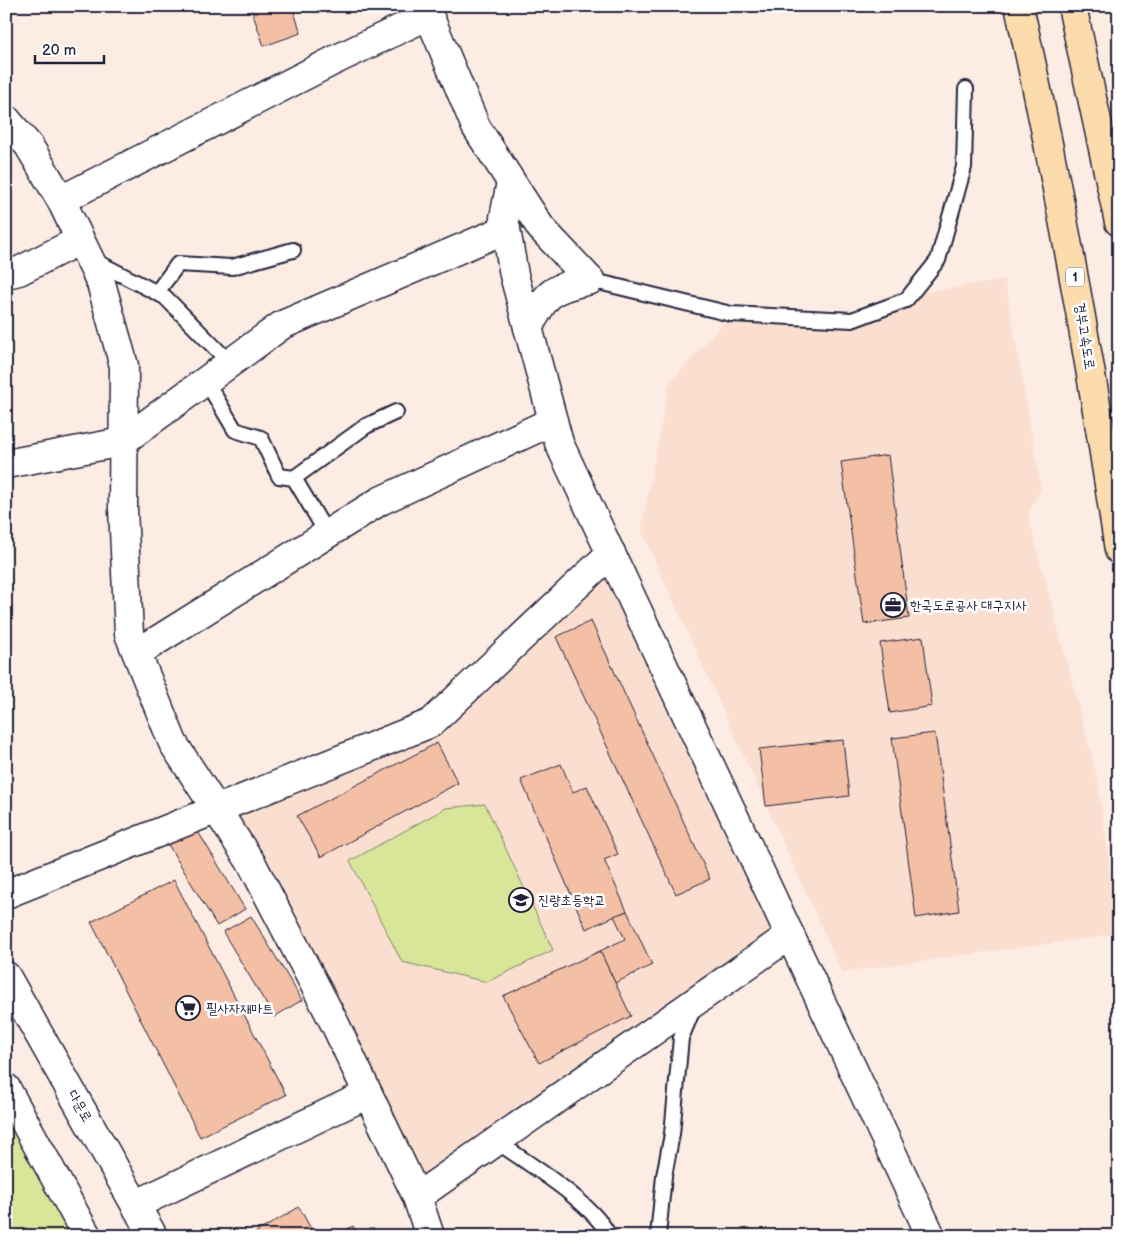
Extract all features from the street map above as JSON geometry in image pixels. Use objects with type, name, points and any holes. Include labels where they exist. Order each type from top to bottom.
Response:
[{"type":"highway","name":"경부고속도로","points":[[1019,6],[1056,176],[1075,277],[1119,550]]},
{"type":"highway","points":[[1072,6],[1119,222]]},
{"type":"highway","points":[[1080,6],[1092,96]]},
{"type":"street","points":[[61,200],[427,11],[476,127],[541,228],[590,280]]},
{"type":"street","points":[[6,120],[29,146],[61,200],[101,283],[124,366],[123,509],[129,634],[173,743],[252,864],[335,1024],[417,1197],[430,1236]]},
{"type":"street","points":[[511,182],[504,218],[514,275],[559,443],[931,1236]]},
{"type":"street","points":[[6,464],[122,442],[282,325],[506,229]]},
{"type":"street","points":[[6,274],[19,272],[84,248]]},
{"type":"street","points":[[528,328],[546,297],[564,286],[590,280]]},
{"type":"street","points":[[137,653],[380,501],[553,422]]},
{"type":"street","points":[[6,894],[431,723],[611,553]]},
{"type":"street","points":[[417,1197],[790,935]]},
{"type":"street","name":"다문로","points":[[6,976],[137,1204],[153,1236]]},
{"type":"street","points":[[6,1088],[87,1236]]},
{"type":"street","points":[[137,1204],[368,1094]]},
{"type":"lane","points":[[590,280],[731,314],[852,320],[906,300],[938,260],[964,167],[966,89]]},
{"type":"lane","points":[[84,248],[165,297],[230,363]]},
{"type":"lane","points":[[157,292],[178,264],[232,267],[293,250]]},
{"type":"lane","points":[[206,381],[235,430],[261,438],[279,476],[294,478],[366,426],[396,412]]},
{"type":"lane","points":[[294,478],[327,534]]},
{"type":"lane","points":[[658,1236],[664,1176],[672,1134],[681,1038],[698,1000]]},
{"type":"lane","points":[[496,1141],[567,1190],[605,1227],[609,1236]]},
{"type":"shaded area","points":[[1005,280],[1041,488],[1028,515],[1097,776],[1119,934],[842,972],[641,530],[669,384],[731,314],[852,320],[911,294]]},
{"type":"shaded area","name":"진량초등학교","points":[[611,553],[790,935],[417,1197],[216,809],[431,723]]},
{"type":"green space","points":[[485,804],[553,950],[487,982],[402,962],[350,861],[446,808]]},
{"type":"green space","points":[[6,1088],[87,1236],[6,1236]]},
{"type":"building","points":[[250,6],[292,6],[301,33],[264,46]]},
{"type":"building","points":[[888,455],[909,618],[864,624],[841,462]]},
{"type":"building","points":[[591,621],[710,879],[676,894],[556,637]]},
{"type":"building","points":[[923,637],[932,706],[890,713],[880,643]]},
{"type":"building","points":[[935,733],[959,911],[916,918],[892,738]]},
{"type":"building","points":[[843,740],[849,796],[766,806],[759,749]]},
{"type":"building","points":[[437,743],[458,783],[321,857],[297,816]]},
{"type":"building","points":[[561,764],[573,792],[587,786],[618,854],[604,860],[627,911],[586,929],[521,780]]},
{"type":"building","points":[[194,825],[245,909],[217,926],[166,841]]},
{"type":"building","name":"필사자재마트","points":[[174,880],[286,1095],[200,1137],[91,922]]},
{"type":"building","points":[[627,911],[652,965],[615,983],[600,951],[625,939],[614,916]]},
{"type":"building","points":[[251,916],[302,1000],[274,1017],[223,932]]},
{"type":"building","points":[[600,951],[631,1016],[539,1063],[503,996]]},
{"type":"building","points":[[299,1207],[315,1236],[250,1236]]},
{"type":"building","points":[[353,1226],[358,1236],[336,1236]]},
{"type":"place","name":"한국도로공사 대구지사","points":[[893,605]]},
{"type":"place","name":"진량초등학교","points":[[521,900]]},
{"type":"place","name":"필사자재마트","points":[[188,1008]]}]
